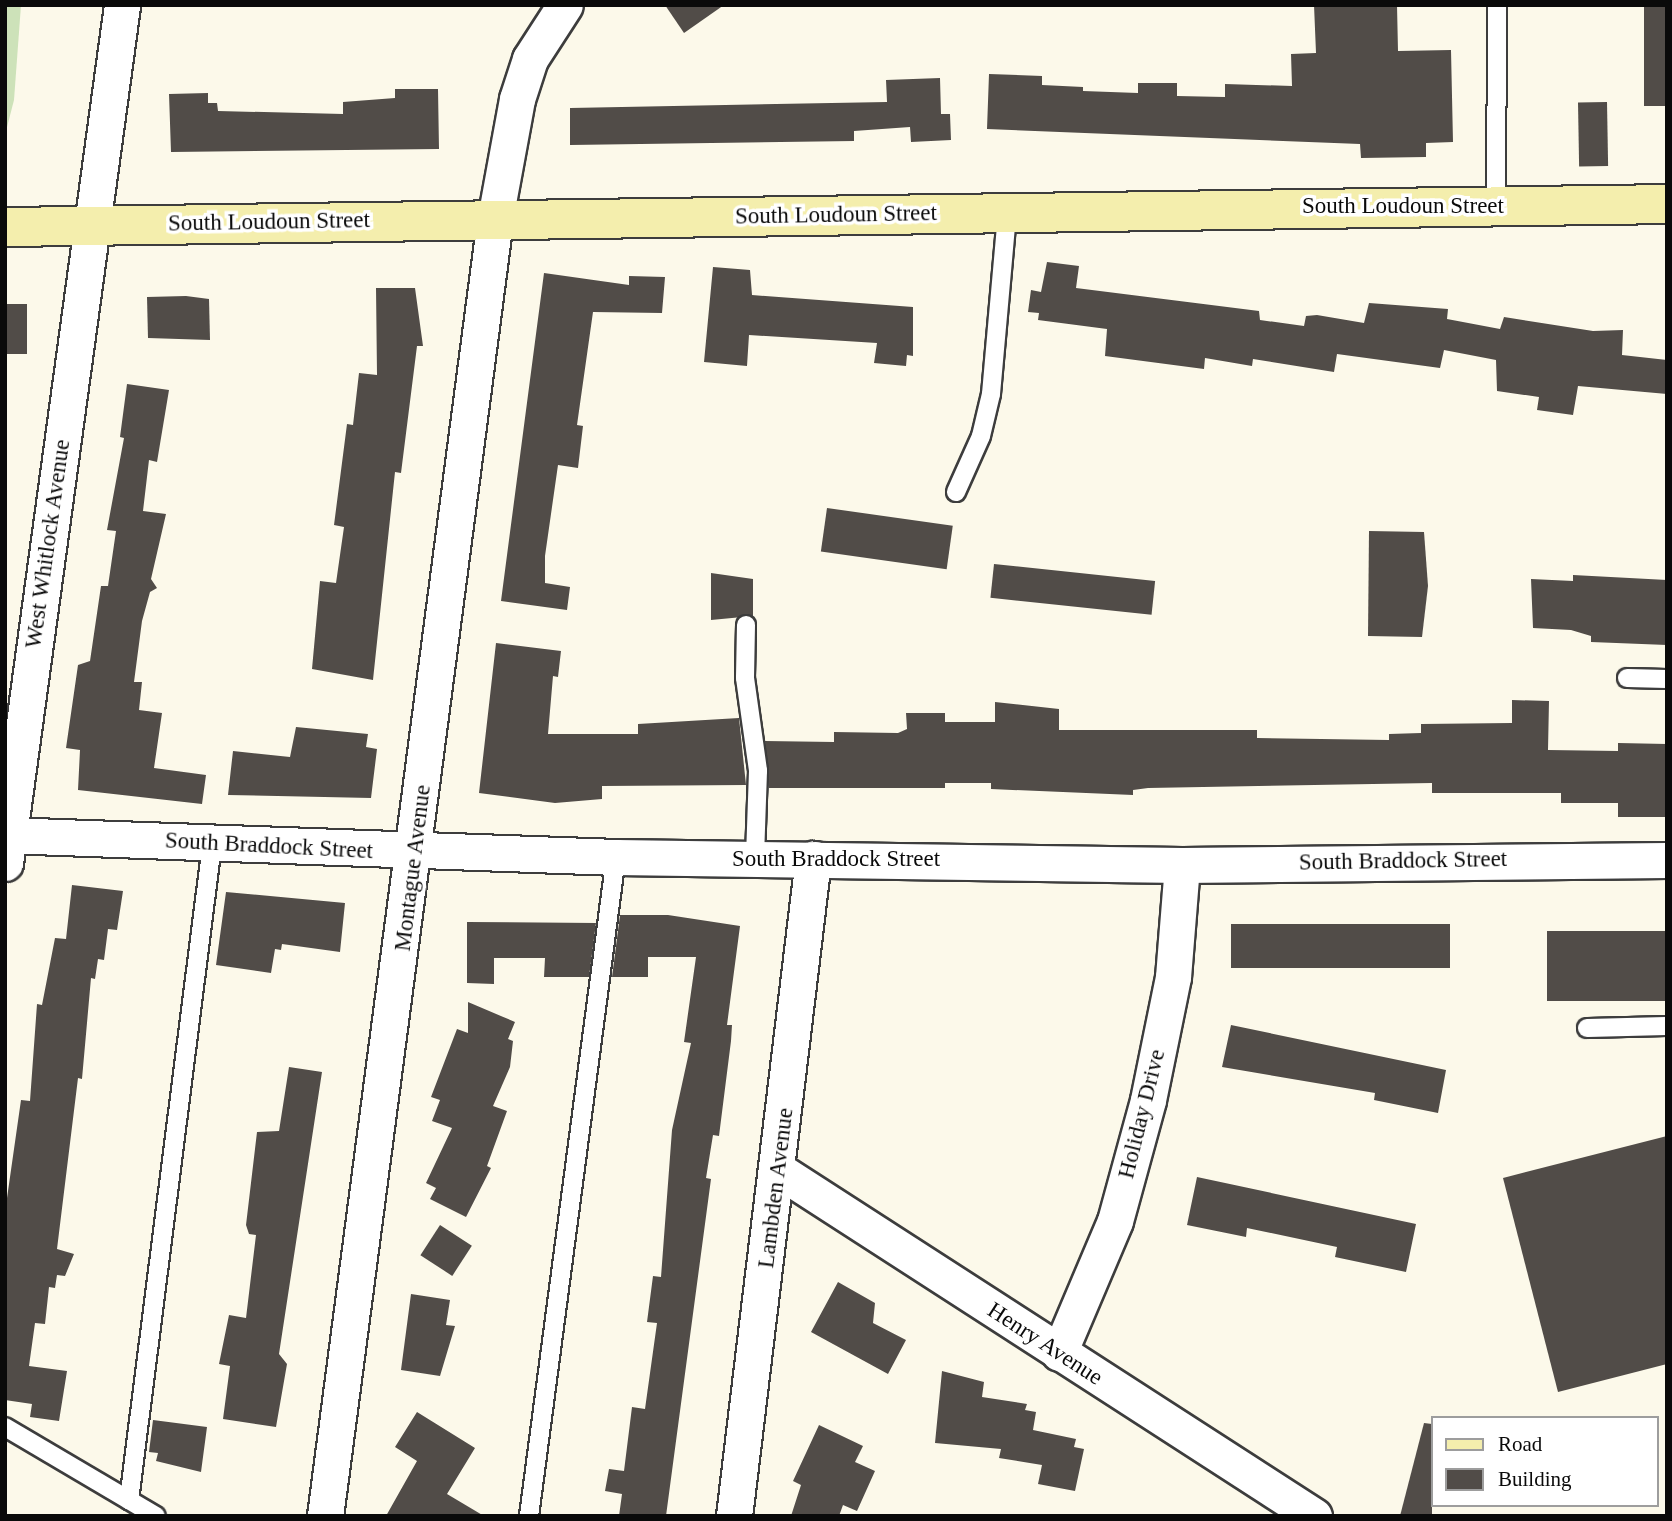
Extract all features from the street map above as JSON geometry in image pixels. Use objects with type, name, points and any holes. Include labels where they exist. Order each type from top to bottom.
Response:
[{"type":"street","name":"West Whitlock Avenue","points":[[6,844],[89,225],[122,5]]},
{"type":"street","name":"Montague Avenue","points":[[325,1516],[415,852],[495,219],[517,99],[530,59],[565,5]]},
{"type":"street","name":"South Loudoun Street","points":[[5,227],[1667,204]]},
{"type":"street","name":"South Braddock Street","points":[[6,844],[212,845],[616,857],[1181,864],[1667,860]]},
{"type":"street","name":"Lambden Avenue","points":[[734,1516],[778,1170],[813,859]]},
{"type":"street","name":"Holiday Drive","points":[[1059,1353],[1115,1222],[1148,1100],[1173,977],[1181,864]]},
{"type":"street","name":"Henry Avenue","points":[[778,1170],[1314,1516]]},
{"type":"lane","points":[[1496,206],[1497,5]]},
{"type":"lane","points":[[956,492],[981,436],[991,394],[1007,213]]},
{"type":"lane","points":[[746,625],[745,678],[758,771],[755,859]]},
{"type":"lane","points":[[1627,678],[1667,679]]},
{"type":"lane","points":[[129,1500],[212,845]]},
{"type":"lane","points":[[529,1516],[616,857]]},
{"type":"lane","points":[[1587,1028],[1667,1026]]},
{"type":"lane","points":[[5,1427],[156,1516]]},
{"type":"green space","points":[[5,5],[21,5],[14,100],[5,135]]},
{"type":"building","points":[[665,5],[724,5],[684,33]]},
{"type":"building","points":[[1314,5],[1397,5],[1398,51],[1451,50],[1453,142],[1426,143],[1426,157],[1361,158],[1360,144],[987,129],[989,74],[1042,76],[1042,85],[1083,87],[1083,91],[1138,93],[1138,83],[1177,83],[1177,96],[1225,97],[1225,84],[1292,86],[1291,54],[1316,53]]},
{"type":"building","points":[[1644,5],[1667,5],[1667,106],[1644,106]]},
{"type":"building","points":[[940,78],[941,114],[950,114],[951,140],[911,142],[910,127],[854,131],[854,141],[570,145],[570,108],[887,102],[886,80]]},
{"type":"building","points":[[395,89],[438,89],[439,149],[171,152],[169,94],[208,93],[208,103],[217,103],[218,111],[343,114],[343,102],[395,98]]},
{"type":"building","points":[[1607,102],[1608,166],[1579,166],[1578,103]]},
{"type":"building","points":[[1047,262],[1079,266],[1076,288],[1259,311],[1260,320],[1304,326],[1306,316],[1317,315],[1364,323],[1369,303],[1448,309],[1447,319],[1500,329],[1504,317],[1593,331],[1623,330],[1622,355],[1667,360],[1667,394],[1578,386],[1573,415],[1537,410],[1539,397],[1497,391],[1496,360],[1444,350],[1440,368],[1337,354],[1334,372],[1253,359],[1252,366],[1205,358],[1204,369],[1105,356],[1107,329],[1038,320],[1039,313],[1028,312],[1031,290],[1041,292]]},
{"type":"building","points":[[713,267],[750,270],[752,295],[913,307],[913,356],[907,355],[906,366],[874,363],[877,343],[749,335],[747,366],[704,362]]},
{"type":"building","points":[[544,273],[629,285],[629,276],[665,277],[662,313],[593,312],[577,425],[583,426],[578,468],[558,465],[545,556],[545,583],[570,587],[567,610],[501,601]]},
{"type":"building","points":[[376,288],[415,288],[423,346],[417,346],[401,473],[395,472],[373,680],[312,669],[320,581],[336,583],[344,527],[334,525],[347,424],[353,425],[359,373],[377,375]]},
{"type":"building","points":[[186,296],[209,299],[210,340],[148,338],[147,297]]},
{"type":"building","points":[[5,304],[27,304],[27,354],[5,354]]},
{"type":"building","points":[[127,384],[169,390],[157,462],[149,460],[143,511],[166,514],[151,579],[157,588],[150,592],[142,621],[134,682],[142,682],[139,710],[162,713],[154,768],[206,775],[202,804],[78,790],[80,750],[66,748],[78,665],[90,661],[101,586],[108,586],[116,531],[107,530],[124,438],[120,437]]},
{"type":"building","points":[[827,508],[953,526],[947,569],[821,552]]},
{"type":"building","points":[[1369,531],[1424,532],[1428,586],[1422,637],[1368,636]]},
{"type":"building","points":[[994,564],[1155,581],[1152,615],[990,598]]},
{"type":"building","points":[[711,573],[753,579],[753,616],[711,620]]},
{"type":"building","points":[[1573,575],[1667,580],[1667,645],[1591,642],[1591,636],[1571,630],[1533,628],[1531,579],[1573,581]]},
{"type":"building","points":[[496,643],[561,651],[558,677],[553,676],[548,734],[638,734],[638,724],[739,718],[746,785],[602,786],[602,799],[555,803],[479,793]]},
{"type":"building","points":[[1512,700],[1549,701],[1548,750],[1618,751],[1618,743],[1667,744],[1667,817],[1618,817],[1618,803],[1561,803],[1561,793],[1432,793],[1432,783],[1148,788],[1133,790],[1133,795],[991,789],[991,783],[945,783],[945,788],[769,788],[765,741],[834,742],[834,732],[898,733],[907,729],[906,713],[945,713],[945,722],[995,722],[995,702],[1059,709],[1059,730],[1257,730],[1257,738],[1389,740],[1389,734],[1421,733],[1421,724],[1512,723]]},
{"type":"building","points":[[296,727],[368,734],[366,747],[377,749],[371,798],[228,795],[233,751],[290,757]]},
{"type":"building","points":[[72,885],[123,891],[117,930],[108,929],[104,960],[98,959],[95,979],[91,978],[82,1079],[78,1078],[57,1249],[74,1254],[65,1276],[57,1275],[55,1288],[49,1287],[45,1324],[35,1323],[29,1366],[67,1371],[59,1421],[30,1417],[32,1404],[5,1400],[5,1212],[21,1100],[30,1101],[37,1004],[42,1005],[55,938],[66,939]]},
{"type":"building","points":[[226,892],[345,903],[340,952],[282,944],[281,950],[275,949],[271,973],[216,965]]},
{"type":"building","points":[[620,915],[668,915],[740,926],[727,1025],[732,1025],[731,1041],[719,1136],[713,1135],[706,1178],[711,1179],[666,1516],[619,1516],[622,1494],[605,1491],[609,1469],[624,1471],[632,1407],[645,1409],[657,1323],[647,1322],[653,1276],[661,1277],[672,1130],[691,1043],[684,1042],[696,957],[648,957],[648,977],[612,977]]},
{"type":"building","points":[[467,922],[596,923],[589,977],[544,977],[545,958],[494,958],[494,984],[467,983]]},
{"type":"building","points":[[1231,924],[1450,924],[1450,968],[1231,968]]},
{"type":"building","points":[[1547,931],[1667,931],[1667,1001],[1547,1001]]},
{"type":"building","points":[[468,1002],[515,1022],[508,1039],[513,1041],[510,1067],[493,1106],[507,1111],[487,1166],[491,1168],[466,1217],[430,1199],[436,1188],[426,1183],[452,1128],[432,1121],[440,1100],[431,1097],[457,1029],[468,1033]]},
{"type":"building","points":[[1231,1025],[1446,1070],[1438,1113],[1374,1100],[1375,1093],[1222,1067]]},
{"type":"building","points":[[289,1067],[322,1072],[279,1354],[287,1364],[276,1427],[223,1419],[230,1366],[219,1364],[229,1315],[246,1318],[256,1235],[249,1234],[246,1225],[257,1132],[279,1131]]},
{"type":"building","points":[[1667,1136],[1667,1364],[1558,1392],[1503,1178]]},
{"type":"building","points":[[1197,1177],[1416,1224],[1406,1272],[1335,1257],[1337,1247],[1247,1228],[1246,1237],[1187,1225]]},
{"type":"building","points":[[440,1225],[472,1246],[452,1276],[420,1255]]},
{"type":"building","points":[[838,1282],[875,1303],[873,1323],[906,1340],[888,1374],[811,1332]]},
{"type":"building","points":[[411,1294],[450,1300],[446,1325],[455,1326],[440,1376],[401,1370]]},
{"type":"building","points":[[942,1371],[984,1382],[982,1397],[1027,1404],[1025,1410],[1036,1412],[1033,1430],[1076,1439],[1074,1447],[1084,1449],[1075,1491],[1038,1484],[1042,1465],[999,1458],[1001,1449],[935,1443]]},
{"type":"building","points":[[417,1412],[475,1448],[447,1494],[484,1516],[386,1516],[417,1461],[395,1447]]},
{"type":"building","points":[[153,1420],[207,1427],[201,1472],[156,1461],[158,1453],[149,1452]]},
{"type":"building","points":[[1424,1423],[1430,1424],[1432,1516],[1400,1516]]},
{"type":"building","points":[[819,1425],[863,1446],[855,1462],[875,1471],[857,1511],[843,1505],[839,1516],[791,1516],[801,1485],[793,1481]]}]
